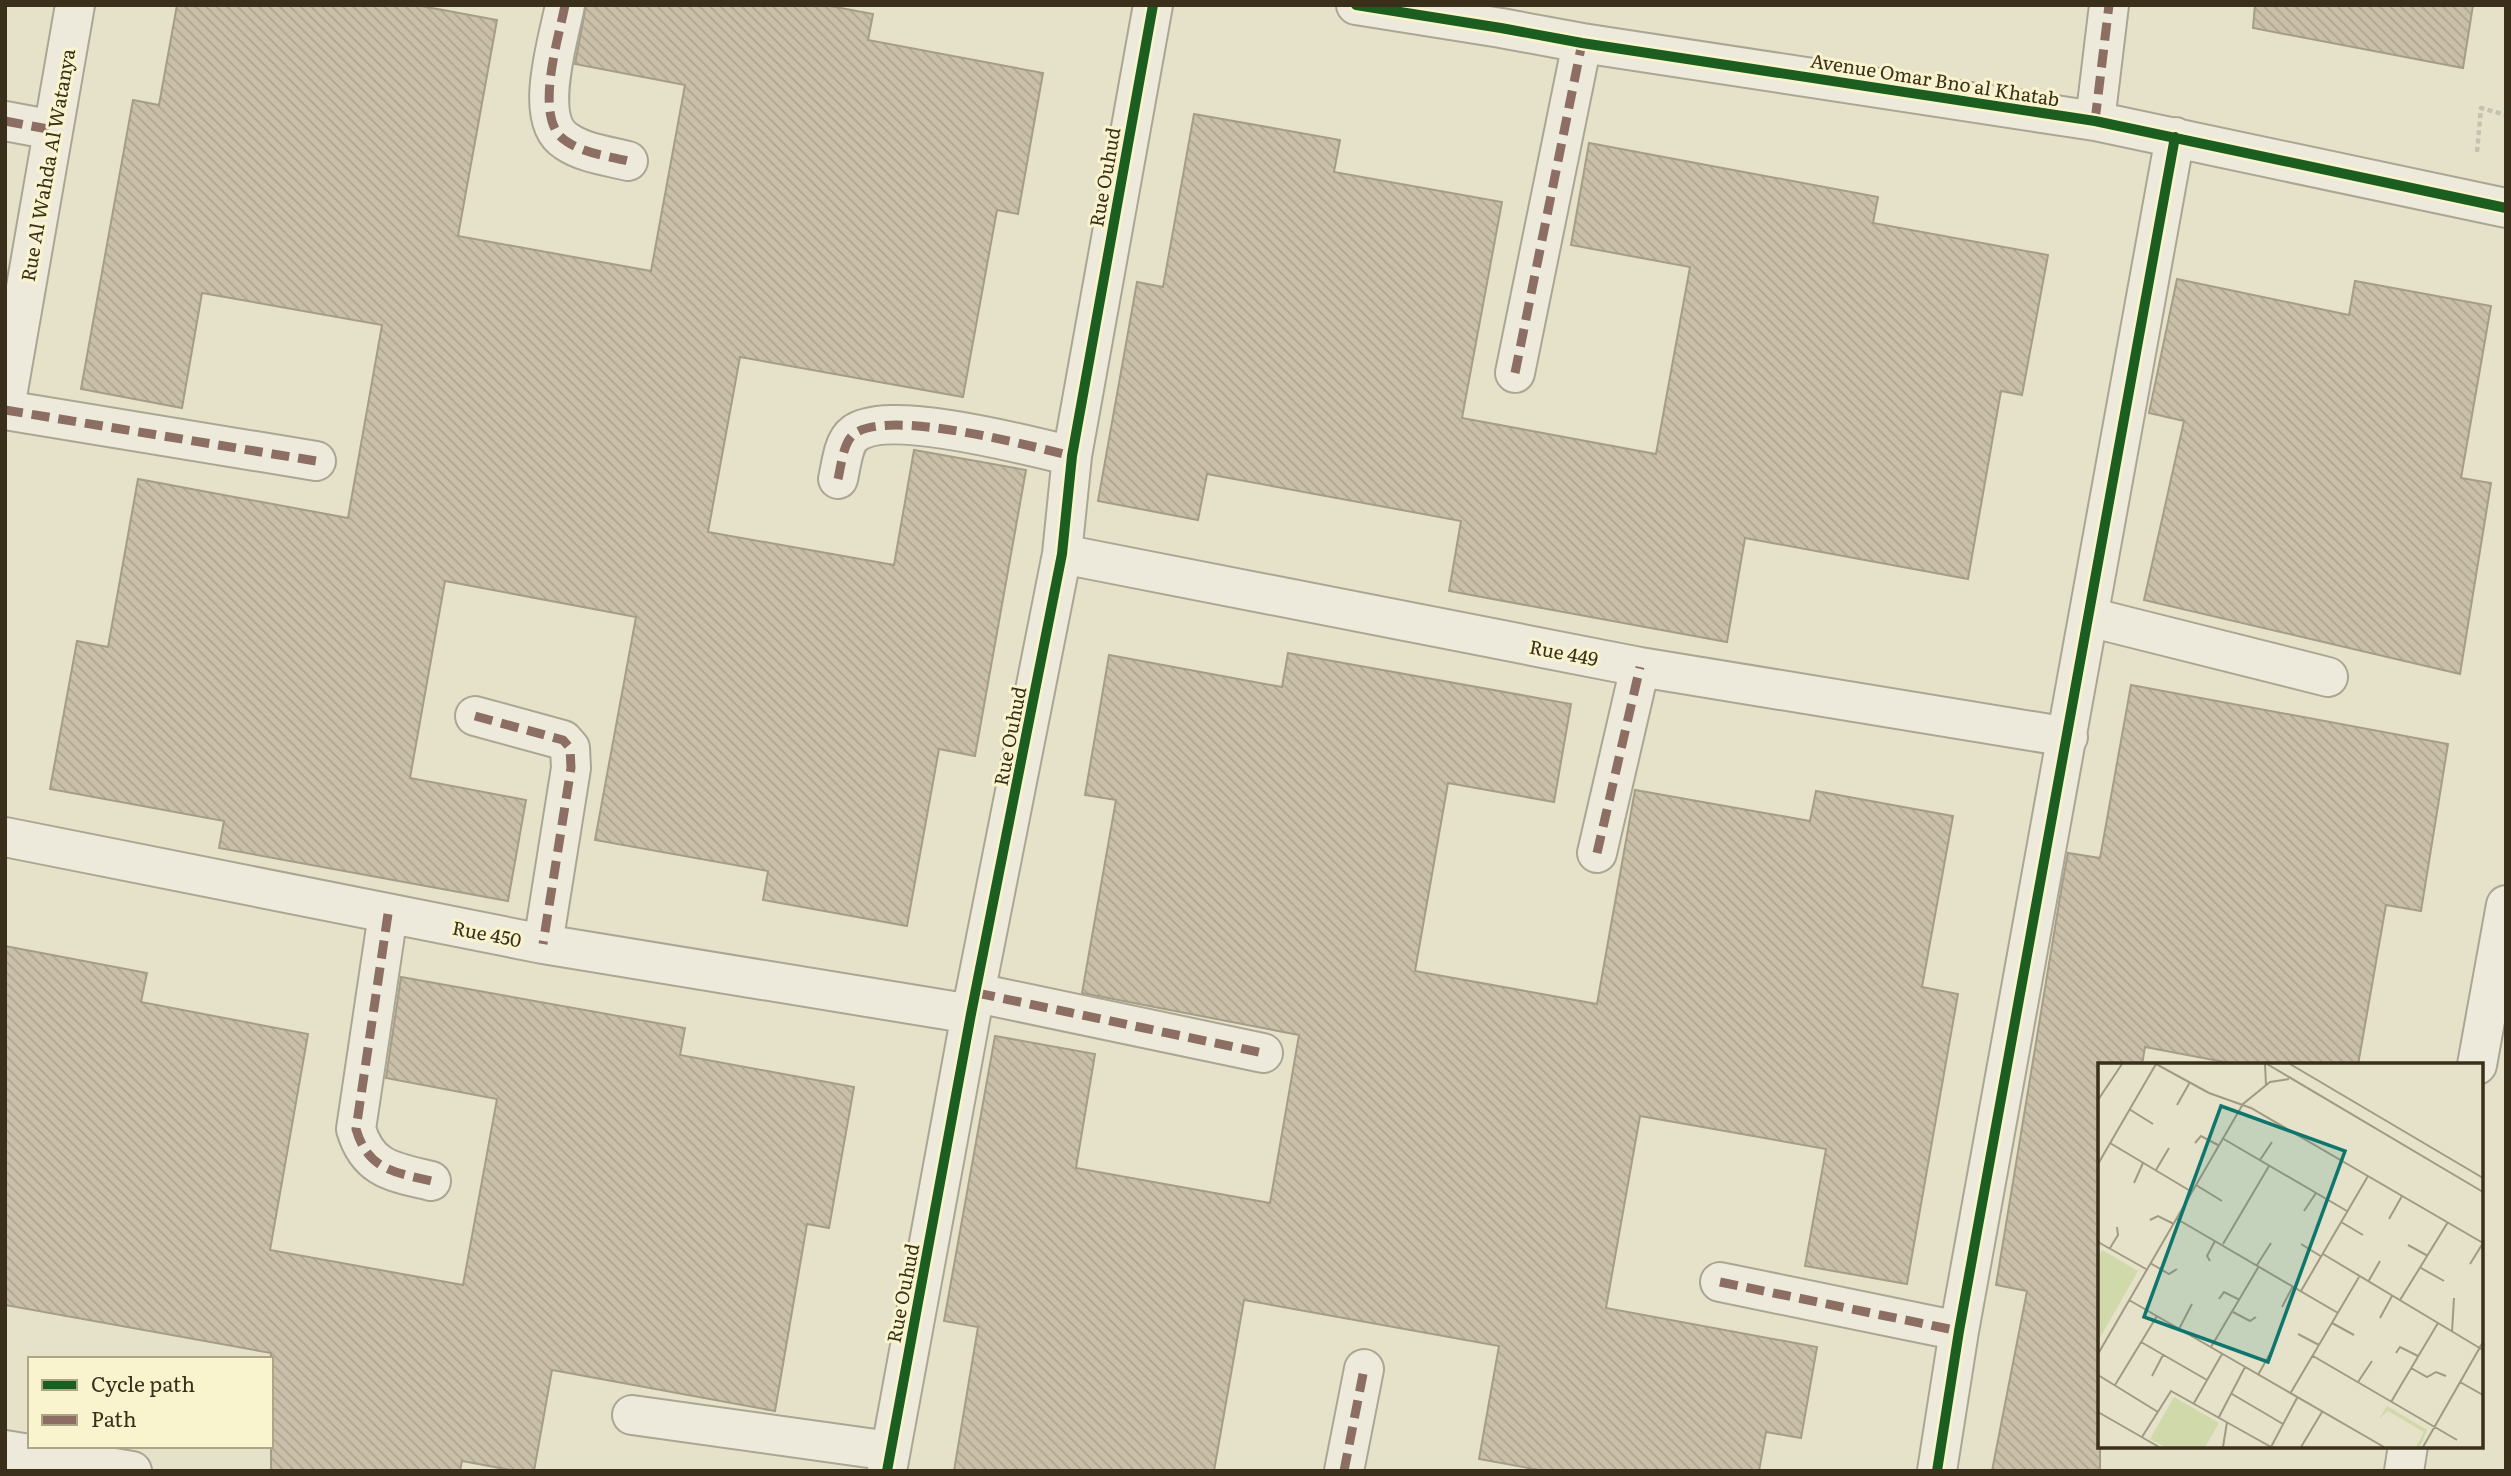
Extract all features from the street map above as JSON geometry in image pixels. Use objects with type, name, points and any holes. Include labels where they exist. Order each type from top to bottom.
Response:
[{"type":"street","name":"Rue Al Wahda Al Watanya","points":[[5,409],[75,5]]},
{"type":"street","points":[[565,5],[548,100],[555,131],[574,146],[628,161]]},
{"type":"street","name":"Rue Ouhud","points":[[889,1461],[974,1003],[1062,554],[1072,456],[1153,5]]},
{"type":"street","name":"Avenue Omar Bno al Khatab","points":[[1356,5],[1503,17],[1582,43],[2095,121],[2488,204]]},
{"type":"street","points":[[2095,121],[2109,5]]},
{"type":"street","points":[[1515,373],[1582,43]]},
{"type":"street","points":[[5,121],[53,130]]},
{"type":"street","points":[[1937,1471],[1959,1331],[2175,137]]},
{"type":"street","points":[[5,409],[316,461]]},
{"type":"street","points":[[838,479],[848,439],[859,431],[877,426],[897,425],[985,435],[1072,456]]},
{"type":"street","name":"Rue 449","points":[[1062,554],[1640,667],[2068,737]]},
{"type":"street","points":[[2089,617],[2328,677]]},
{"type":"street","points":[[1597,853],[1640,667]]},
{"type":"street","points":[[475,716],[563,740],[570,747],[572,768],[543,944]]},
{"type":"street","name":"Rue 450","points":[[5,836],[543,944],[974,1003],[1263,1053]]},
{"type":"street","points":[[2477,1063],[2506,905]]},
{"type":"street","points":[[388,914],[356,1129],[361,1146],[369,1157],[390,1171],[431,1181]]},
{"type":"street","points":[[1720,1282],[1959,1331]]},
{"type":"street","points":[[1344,1471],[1364,1369]]},
{"type":"street","points":[[632,1415],[889,1461]]},
{"type":"street","points":[[2403,1471],[2408,1448]]},
{"type":"street","points":[[5,1450],[132,1471]]},
{"type":"path","points":[[2488,204],[2481,108],[2506,115]]},
{"type":"building","points":[[177,5],[416,5],[497,20],[458,236],[651,271],[685,85],[575,64],[586,5],[825,5],[873,14],[868,40],[1043,73],[1018,214],[997,210],[963,397],[740,357],[708,532],[894,565],[914,450],[1026,470],[975,756],[939,749],[907,926],[763,900],[768,871],[595,840],[636,617],[445,581],[410,778],[526,800],[508,901],[219,848],[224,821],[50,789],[77,641],[108,647],[138,479],[348,518],[382,325],[202,293],[182,408],[81,389],[133,100],[159,105]]},
{"type":"building","points":[[2255,5],[2473,5],[2463,68],[2253,28]]},
{"type":"building","points":[[1194,114],[1340,140],[1334,172],[1502,202],[1462,418],[1656,454],[1690,267],[1571,245],[1589,143],[1878,197],[1873,223],[2048,255],[2022,395],[2001,391],[1968,579],[1745,538],[1727,642],[1449,591],[1461,521],[1207,474],[1198,520],[1098,501],[1137,282],[1163,287]]},
{"type":"building","points":[[2177,279],[2349,315],[2355,281],[2491,306],[2461,478],[2491,483],[2460,674],[2144,600],[2184,421],[2149,413]]},
{"type":"building","points":[[1288,653],[1571,704],[1554,802],[1448,783],[1415,971],[1597,1004],[1635,790],[1810,821],[1816,791],[1953,816],[1922,987],[1958,994],[1907,1284],[1805,1266],[1826,1149],[1640,1116],[1606,1308],[1817,1347],[1801,1438],[1766,1432],[1759,1471],[1545,1471],[1479,1459],[1499,1346],[1244,1300],[1214,1471],[954,1471],[978,1327],[944,1321],[995,1036],[1095,1054],[1076,1168],[1270,1203],[1299,1035],[1082,993],[1116,800],[1085,795],[1109,655],[1282,687]]},
{"type":"building","points":[[2131,685],[2448,744],[2421,911],[2386,905],[2358,1063],[2229,1063],[2145,1047],[2142,1063],[2098,1063],[2100,1471],[1992,1471],[2027,1291],[1996,1285],[2062,885],[2068,853],[2100,858]]},
{"type":"building","points":[[5,946],[147,973],[141,1002],[308,1034],[270,1250],[463,1285],[497,1099],[386,1078],[401,977],[685,1028],[680,1055],[854,1087],[829,1228],[807,1224],[775,1411],[552,1370],[534,1471],[516,1471],[462,1461],[460,1471],[271,1471],[271,1353],[5,1305]]},
{"type":"marked path","points":[[565,5],[550,78],[551,116],[556,130],[566,141],[580,148],[628,161]]},
{"type":"marked path","points":[[2095,121],[2109,5]]},
{"type":"marked path","points":[[1515,373],[1582,43]]},
{"type":"marked path","points":[[5,121],[53,130]]},
{"type":"marked path","points":[[5,410],[316,461]]},
{"type":"marked path","points":[[838,479],[850,438],[871,427],[927,427],[994,438],[1072,456]]},
{"type":"marked path","points":[[1597,853],[1640,667]]},
{"type":"marked path","points":[[475,716],[563,740],[570,748],[571,768],[543,944]]},
{"type":"marked path","points":[[388,914],[356,1129],[361,1143],[375,1161],[394,1171],[431,1181]]},
{"type":"marked path","points":[[977,993],[1263,1053]]},
{"type":"marked path","points":[[1720,1282],[1959,1331]]},
{"type":"marked path","points":[[1344,1471],[1364,1369]]},
{"type":"cycle path","points":[[887,1471],[971,1014],[1062,554],[1072,456],[1153,5]]},
{"type":"cycle path","points":[[1356,5],[1582,43],[2095,121],[2506,208]]},
{"type":"cycle path","points":[[1937,1471],[1959,1331],[2175,137]]}]
